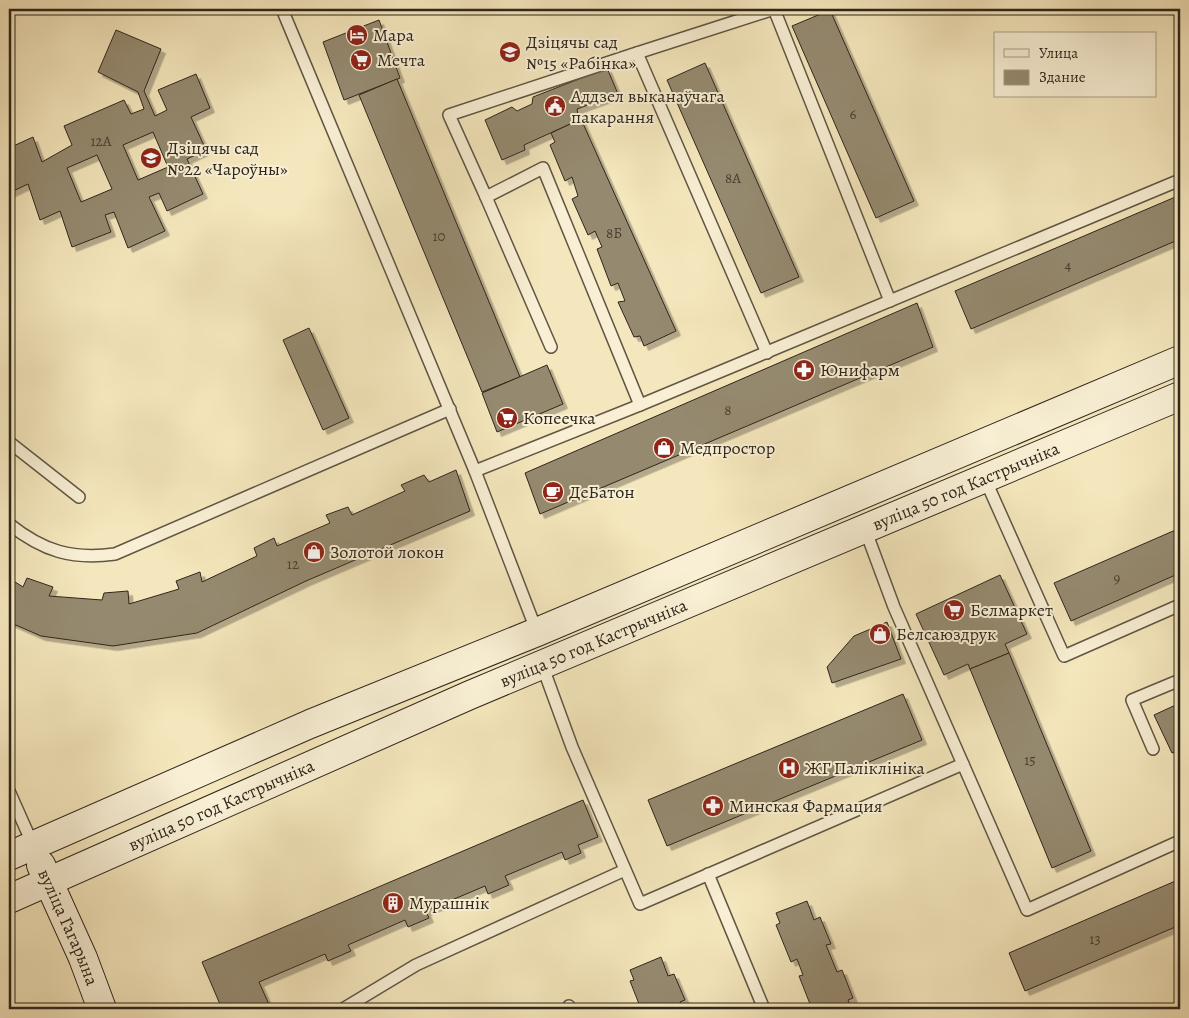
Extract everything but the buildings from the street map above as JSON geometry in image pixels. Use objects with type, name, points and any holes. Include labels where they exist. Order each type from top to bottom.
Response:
[{"type":"main road","name":"вуліца 50 год Кастрычніка","points":[[21,851],[310,724],[537,632],[1180,360]]},
{"type":"main road","name":"вуліца 50 год Кастрычніка","points":[[9,899],[542,665],[1180,396]]},
{"type":"main road","name":"вуліца Гагарына","points":[[21,851],[47,882],[83,958],[102,1009]]},
{"type":"lane","points":[[282,9],[475,471],[537,632]]},
{"type":"lane","points":[[552,347],[449,115],[774,10],[890,301]]},
{"type":"lane","points":[[637,53],[767,352]]},
{"type":"lane","points":[[486,196],[543,168],[640,405]]},
{"type":"lane","points":[[475,471],[640,405],[1180,180]]},
{"type":"lane","points":[[9,524],[22,535],[58,553],[90,558],[115,554],[450,410]]},
{"type":"lane","points":[[9,442],[79,497]]},
{"type":"lane","points":[[985,479],[1064,656],[1180,605]]},
{"type":"lane","points":[[865,529],[894,607],[1028,910],[1180,841]]},
{"type":"lane","points":[[542,665],[572,746],[640,904],[963,764]]},
{"type":"lane","points":[[1153,748],[1132,700],[1180,680]]},
{"type":"lane","points":[[9,791],[21,851]]},
{"type":"lane","points":[[343,1009],[416,965],[625,870]]},
{"type":"lane","points":[[708,874],[764,1009]]},
{"type":"place","name":"Мара","points":[[357,35]]},
{"type":"place","name":"Дзіцячы сад №15 «Рабінка»","points":[[510,52]]},
{"type":"place","name":"Мечта","points":[[361,60]]},
{"type":"place","name":"Аддзел выканаўчага пакарання","points":[[555,106]]},
{"type":"place","name":"Дзіцячы сад №22 «Чароўны»","points":[[151,158]]},
{"type":"place","name":"Юнифарм","points":[[804,370]]},
{"type":"place","name":"Копеечка","points":[[507,418]]},
{"type":"place","name":"Медпростор","points":[[664,448]]},
{"type":"place","name":"ДеБатон","points":[[553,492]]},
{"type":"place","name":"Золотой локон","points":[[314,552]]},
{"type":"place","name":"Белмаркет","points":[[954,610]]},
{"type":"place","name":"Белсаюздрук","points":[[880,634]]},
{"type":"place","name":"ЖГ Паліклініка","points":[[789,768]]},
{"type":"place","name":"Минская Фармация","points":[[713,806]]},
{"type":"place","name":"Мурашнік","points":[[393,903]]}]
